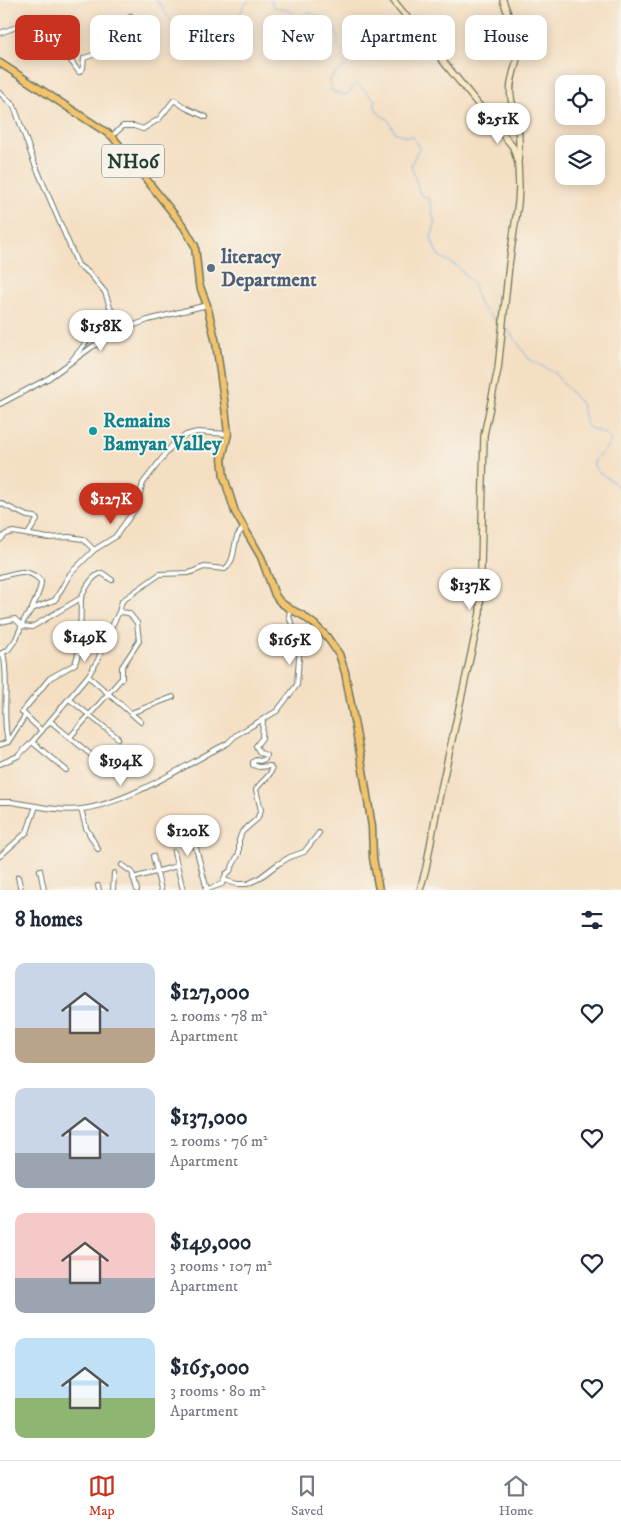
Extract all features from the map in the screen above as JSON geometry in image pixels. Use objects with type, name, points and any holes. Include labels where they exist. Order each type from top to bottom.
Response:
[{"type":"main road","points":[[393,0],[503,134],[512,147],[518,164]]},
{"type":"main road","points":[[420,890],[480,613],[484,434],[498,369],[519,186],[518,164],[520,151],[516,114],[510,98],[510,86],[518,51],[518,40],[512,29],[503,0]]},
{"type":"main road","name":"NH06","points":[[0,63],[112,136],[184,227],[195,246],[199,284],[207,305],[216,343],[228,434],[222,458],[224,477],[235,512],[262,557],[275,595],[280,602],[302,615],[327,637],[339,654],[345,672],[372,827],[373,858],[379,890]]},
{"type":"street","points":[[0,33],[29,24],[32,30],[39,33],[49,44],[53,44],[69,58],[79,72],[83,68],[84,58],[90,56]]},
{"type":"street","points":[[0,93],[14,106],[34,162],[78,265],[89,273],[105,292],[121,330]]},
{"type":"street","points":[[112,136],[123,126],[134,126],[143,129],[159,119],[174,100],[206,117]]},
{"type":"street","points":[[0,404],[40,384],[72,360],[121,330],[148,320],[207,305]]},
{"type":"street","points":[[72,360],[109,317],[111,310]]},
{"type":"street","points":[[32,609],[55,600],[70,574],[94,550],[115,537],[136,508],[143,483],[174,442],[186,435],[198,432],[228,434]]},
{"type":"street","points":[[0,503],[27,516],[35,517],[36,520],[28,534]]},
{"type":"street","points":[[0,764],[18,756],[32,742],[88,676],[98,660],[105,640],[119,612],[122,600],[160,574],[189,573],[204,567],[225,569],[230,565],[237,536],[244,527]]},
{"type":"street","points":[[0,540],[6,534],[13,532],[48,538],[69,537],[83,539],[94,550]]},
{"type":"street","points":[[0,577],[23,570],[42,581],[41,592],[34,602],[32,609],[8,650],[2,654],[7,669],[5,731],[8,742]]},
{"type":"street","points":[[0,622],[15,618],[22,626],[32,627],[81,598],[97,574],[102,573],[112,580]]},
{"type":"street","points":[[42,731],[24,716],[22,712],[50,678],[75,664],[80,648],[81,598]]},
{"type":"street","points":[[0,802],[58,809],[81,809],[112,801],[153,783],[228,743],[236,735],[277,711],[297,684],[300,644],[289,617],[290,609]]},
{"type":"street","points":[[70,737],[122,678],[122,667],[139,641],[137,623],[128,613],[119,612]]},
{"type":"street","points":[[88,676],[141,722]]},
{"type":"street","points":[[131,713],[173,698]]},
{"type":"street","points":[[69,699],[118,738]]},
{"type":"street","points":[[0,745],[8,742],[24,716]]},
{"type":"street","points":[[200,825],[194,840],[206,890],[222,884],[239,853],[239,840],[242,832],[257,818],[260,810],[256,790],[272,772],[270,766],[259,767],[253,765],[253,762],[265,759],[266,755],[260,753],[256,746],[262,738],[263,720]]},
{"type":"street","points":[[50,721],[90,754]]},
{"type":"street","points":[[32,742],[66,770]]},
{"type":"street","points":[[0,856],[27,832],[36,806]]},
{"type":"street","points":[[81,809],[86,828],[98,849]]},
{"type":"street","points":[[224,880],[237,884],[247,884],[258,879],[278,864],[304,852],[319,833]]},
{"type":"street","points":[[174,852],[183,890]]},
{"type":"street","points":[[153,856],[161,890]]},
{"type":"street","points":[[122,865],[132,872],[137,890]]},
{"type":"street","points":[[133,878],[177,866]]},
{"type":"street","points":[[40,870],[44,890]]},
{"type":"street","points":[[113,890],[114,873]]},
{"type":"street","points":[[18,877],[21,890]]},
{"type":"waterway","points":[[156,0],[171,21],[178,27],[189,30],[207,43],[236,48],[244,43],[247,33],[246,24],[241,16],[241,12],[249,0]]},
{"type":"waterway","points":[[271,0],[274,7],[288,10],[296,17],[308,13],[319,16],[336,31],[338,45],[344,53],[350,56],[351,61],[332,77],[330,86],[333,92],[347,95],[357,83],[375,100],[376,110],[388,119],[395,133],[406,137],[412,135],[419,148],[411,165],[420,194],[429,199],[435,224],[431,238],[435,249],[439,256],[457,266],[473,283],[479,304],[500,326]]},
{"type":"waterway","points":[[505,329],[508,330],[529,359],[554,373],[582,405],[586,426],[605,434],[611,440],[594,463],[600,473],[621,490]]},
{"type":"place","name":"literacy Department","points":[[211,268]]},
{"type":"place","name":"Remains Bamyan Valley","points":[[93,431]]}]
